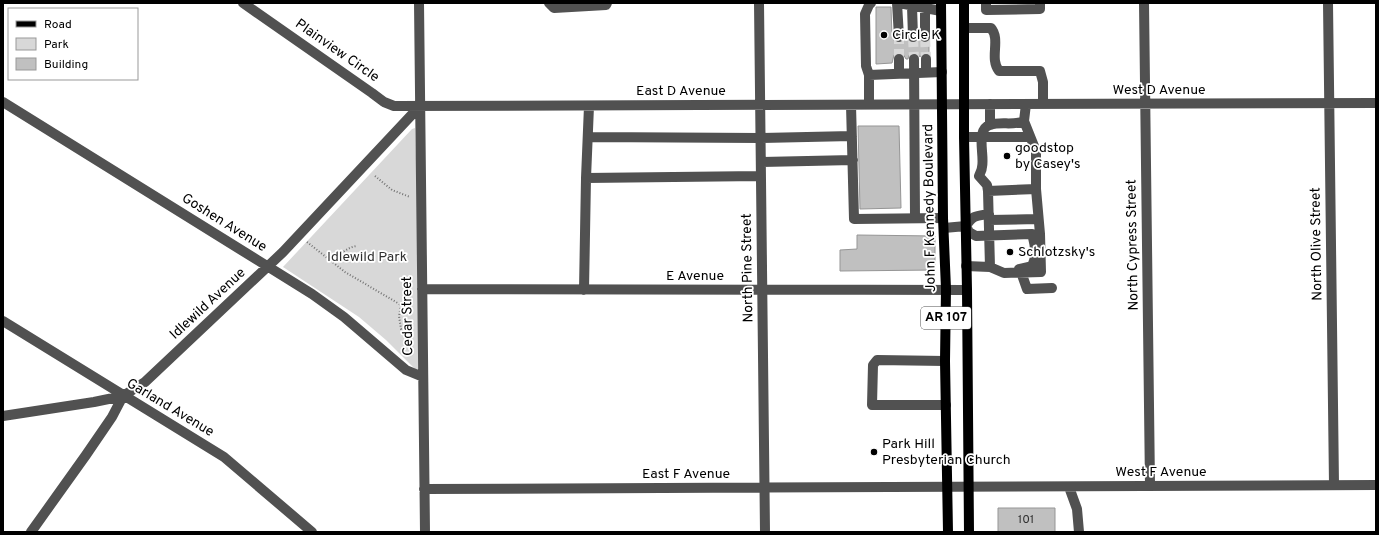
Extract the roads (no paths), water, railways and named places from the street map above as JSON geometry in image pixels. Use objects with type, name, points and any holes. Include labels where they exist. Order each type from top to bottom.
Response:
[{"type":"main road","name":"AR 107","points":[[964,3],[964,137],[970,532]]},
{"type":"main road","name":"John F Kennedy Boulevard","points":[[941,7],[946,289],[945,361],[948,532]]},
{"type":"street","name":"Plainview Circle","points":[[243,3],[384,102],[394,106],[420,106]]},
{"type":"street","name":"Cedar Street","points":[[419,3],[425,532]]},
{"type":"street","points":[[549,3],[554,8],[577,5],[606,5],[607,3]]},
{"type":"street","name":"North Pine Street","points":[[759,3],[765,532]]},
{"type":"street","points":[[869,105],[869,75],[866,66],[865,49],[865,14],[869,5],[872,3]]},
{"type":"street","points":[[899,37],[898,3],[925,8],[941,7]]},
{"type":"street","points":[[986,3],[986,10],[1040,9],[1040,3]]},
{"type":"street","name":"North Cypress Street","points":[[1144,3],[1150,486]]},
{"type":"street","name":"North Olive Street","points":[[1328,3],[1334,485]]},
{"type":"street","points":[[912,6],[912,37]]},
{"type":"street","points":[[925,8],[925,37]]},
{"type":"street","points":[[964,28],[991,28],[995,33],[995,66],[999,72],[1040,71],[1043,82],[1043,104]]},
{"type":"street","points":[[899,59],[899,74]]},
{"type":"street","points":[[914,59],[915,218]]},
{"type":"street","points":[[926,59],[926,72]]},
{"type":"street","points":[[869,75],[942,72]]},
{"type":"street","name":"Goshen Avenue","points":[[3,102],[312,294],[344,317],[406,370],[423,377]]},
{"type":"street","name":"West D Avenue","points":[[942,104],[1376,103]]},
{"type":"street","name":"East D Avenue","points":[[420,106],[942,104]]},
{"type":"street","points":[[990,104],[990,124]]},
{"type":"street","points":[[966,266],[990,267],[1004,273],[1040,272],[1040,234],[1036,189],[1036,151],[1024,121],[1026,104]]},
{"type":"street","points":[[851,105],[854,219],[915,218],[966,226]]},
{"type":"street","name":"Idlewild Avenue","points":[[31,532],[112,417],[123,396],[150,377],[268,266],[420,106]]},
{"type":"street","points":[[584,290],[589,106]]},
{"type":"street","points":[[979,176],[983,166],[983,130],[990,124],[1018,124],[1024,121]]},
{"type":"street","points":[[588,137],[760,138],[852,136]]},
{"type":"street","points":[[964,137],[1030,137]]},
{"type":"street","points":[[761,162],[853,160]]},
{"type":"street","points":[[586,178],[761,176]]},
{"type":"street","points":[[965,178],[979,176]]},
{"type":"street","points":[[979,176],[987,185],[988,191],[990,267]]},
{"type":"street","points":[[988,191],[1036,189]]},
{"type":"street","points":[[966,226],[971,218],[975,216],[1038,219]]},
{"type":"street","points":[[966,226],[969,232],[976,236],[1032,234],[1035,260],[1032,266],[1022,269],[1009,270],[1004,273]]},
{"type":"street","points":[[1021,272],[1027,289],[1052,288]]},
{"type":"street","name":"E Avenue","points":[[422,289],[967,290]]},
{"type":"street","name":"Garland Avenue","points":[[3,321],[224,457],[312,532]]},
{"type":"street","points":[[945,361],[877,360],[873,365],[872,405],[946,405]]},
{"type":"street","points":[[3,416],[123,396]]},
{"type":"street","name":"West F Avenue","points":[[947,487],[1376,485]]},
{"type":"street","name":"East F Avenue","points":[[424,489],[947,487]]},
{"type":"street","points":[[1069,487],[1078,509],[1079,532]]},
{"type":"tunnel","points":[[899,37],[899,59]]},
{"type":"tunnel","points":[[913,37],[914,59]]},
{"type":"tunnel","points":[[925,37],[926,59]]},
{"type":"place","name":"Circle K","points":[[884,35]]},
{"type":"place","name":"goodstop by Casey's","points":[[1007,156]]},
{"type":"place","name":"Schlotzsky's","points":[[1010,252]]},
{"type":"place","name":"Park Hill Presbyterian Church","points":[[874,452]]},
{"type":"park label","name":"Idlewild Park","points":[[367,257]]}]
